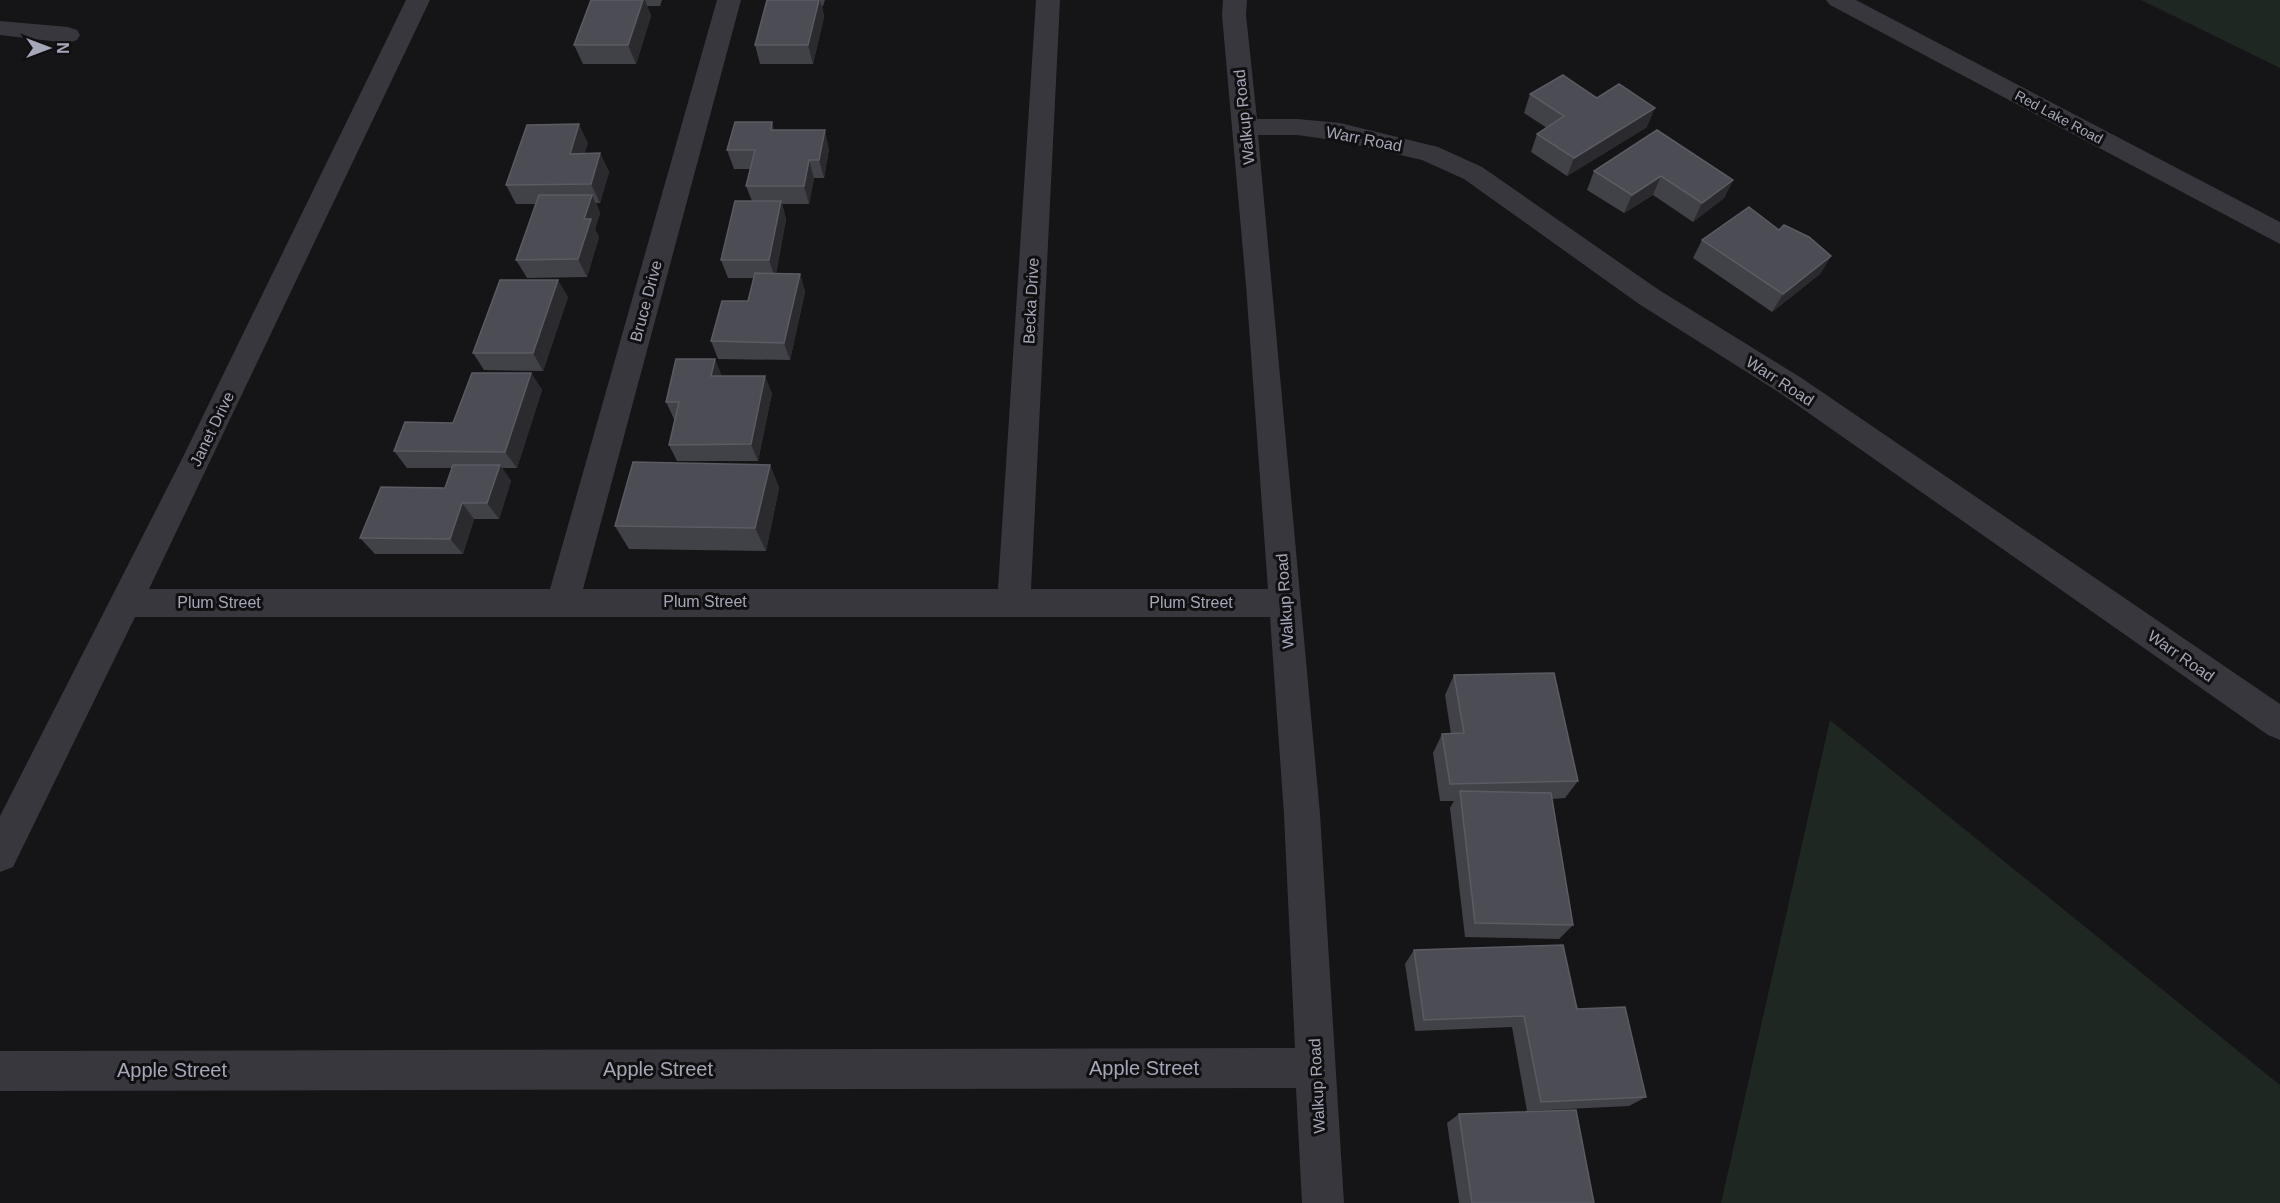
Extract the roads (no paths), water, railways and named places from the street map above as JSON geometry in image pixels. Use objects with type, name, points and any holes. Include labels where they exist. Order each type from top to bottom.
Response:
[{"type":"street","name":"Janet Drive","points":[[0,854],[125,603],[418,0]]},
{"type":"street","name":"Bruce Drive","points":[[563,602],[729,0]]},
{"type":"street","name":"Becka Drive","points":[[1014,601],[1048,0]]},
{"type":"street","name":"Walkup Road","points":[[1235,0],[1234,15],[1260,285],[1302,814],[1323,1203]]},
{"type":"street","name":"Red Lake Road","points":[[1838,0],[2280,234]]},
{"type":"street","points":[[0,28],[68,35]]},
{"type":"street","name":"Warr Road","points":[[1245,128],[1297,128],[1340,132],[1429,153],[1473,173],[1648,297],[1799,392],[2280,724]]},
{"type":"street","name":"Plum Street","points":[[125,603],[1014,601],[1285,603]]},
{"type":"street","name":"Apple Street","points":[[0,1071],[1316,1068]]}]
